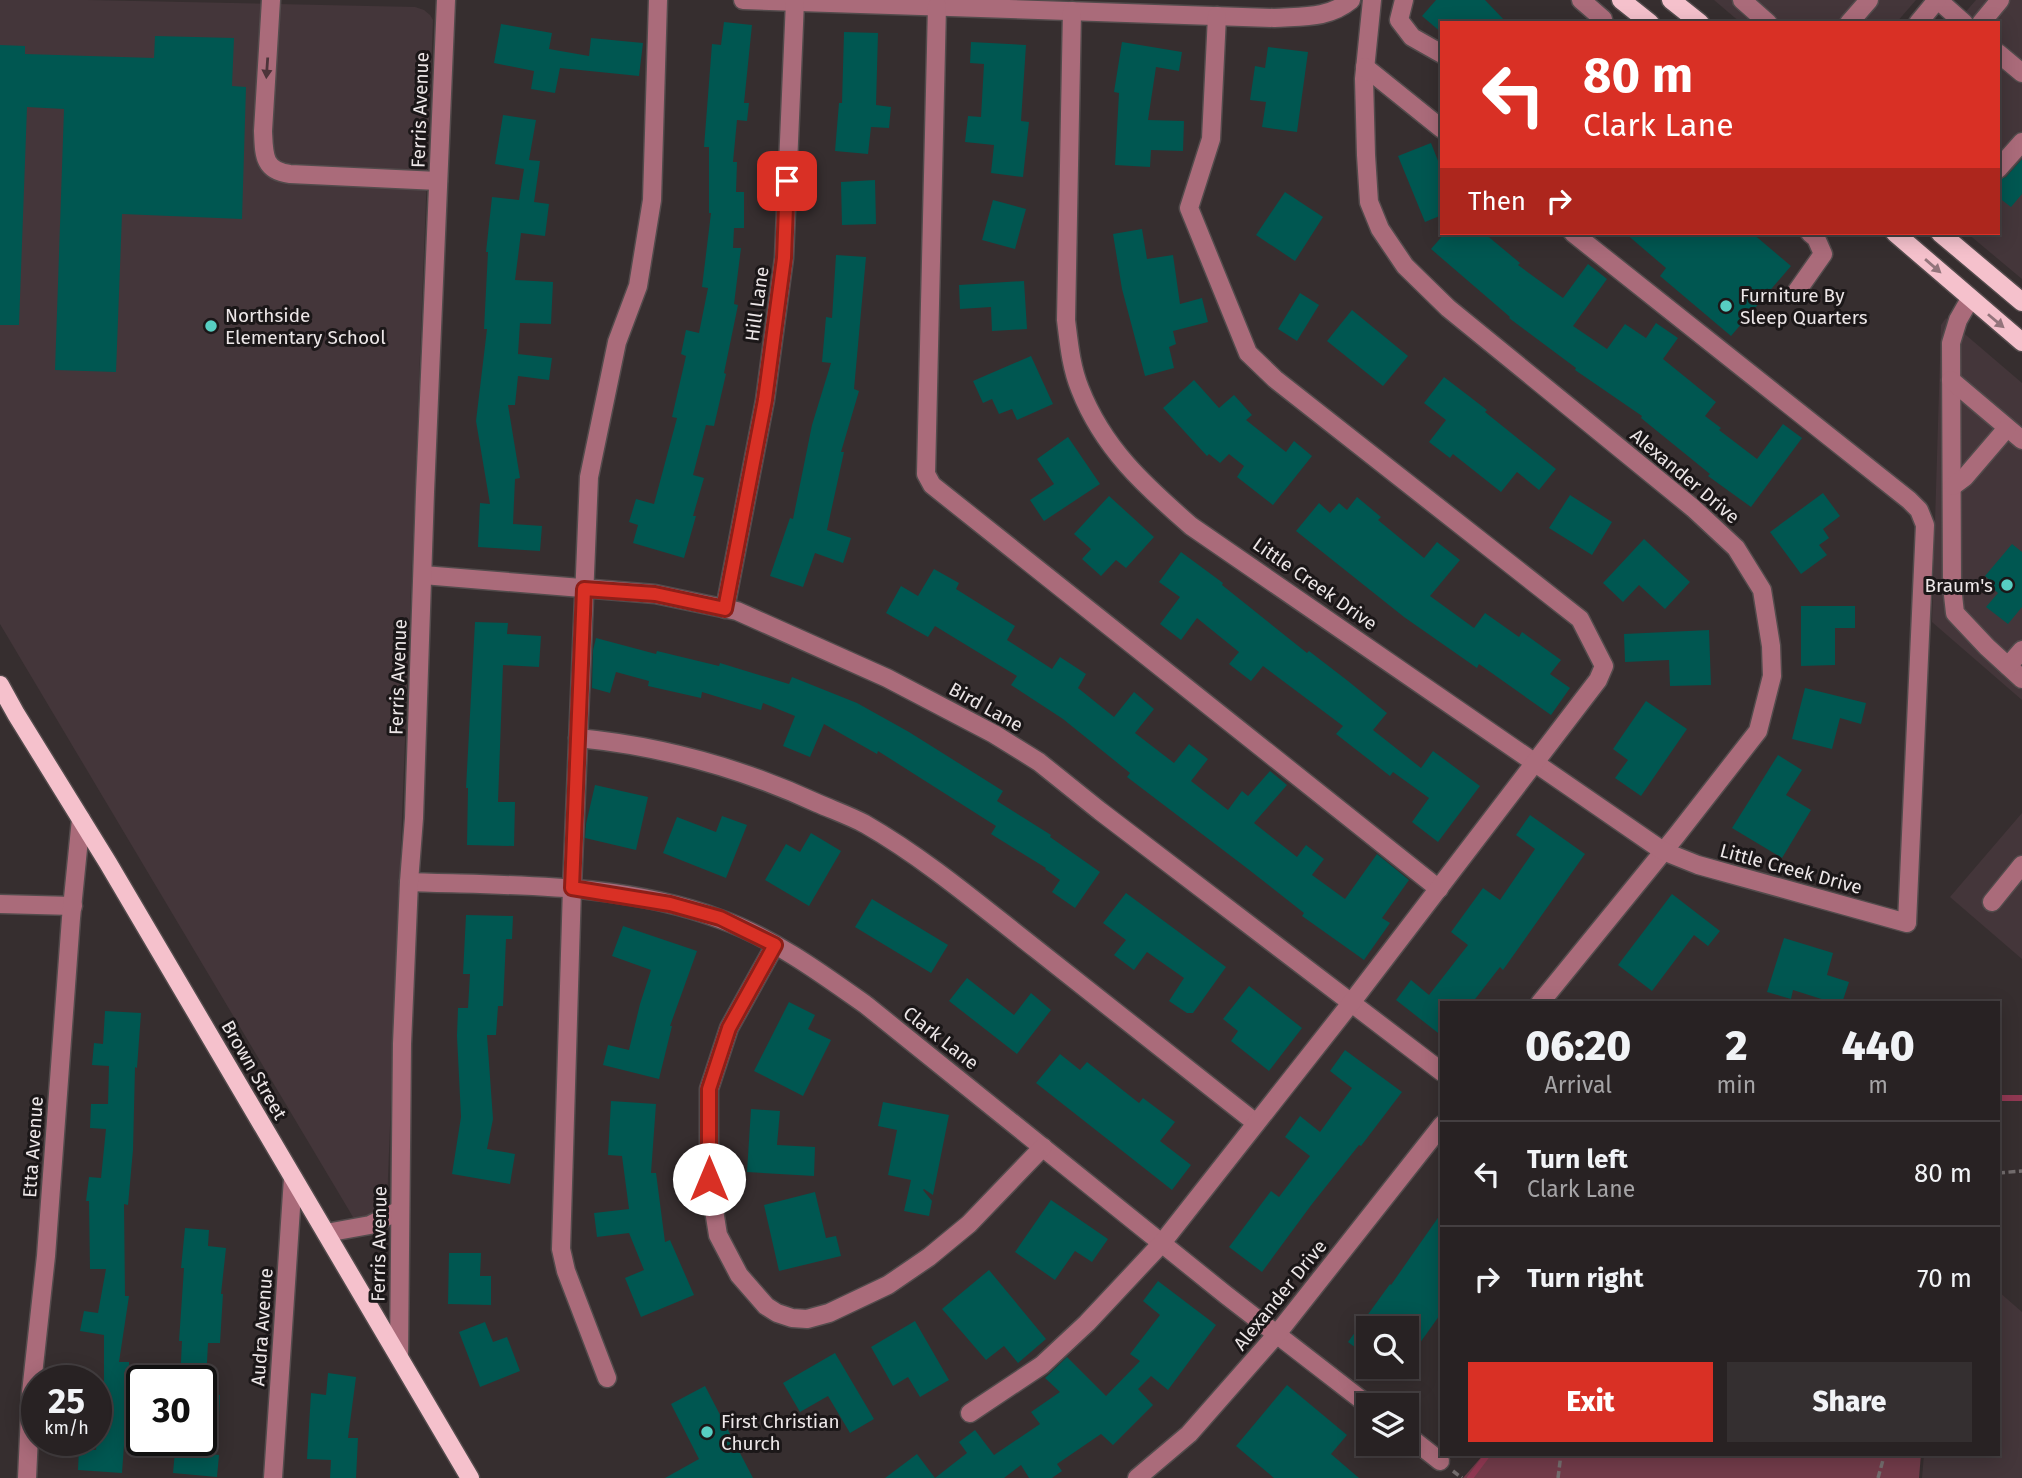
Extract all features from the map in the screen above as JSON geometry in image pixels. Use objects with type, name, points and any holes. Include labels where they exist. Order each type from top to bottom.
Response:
[{"type":"main road","points":[[1619,0],[1647,21]]},
{"type":"main road","points":[[1671,0],[1697,21]]},
{"type":"main road","points":[[1897,235],[2022,342]]},
{"type":"main road","points":[[1942,235],[2022,302]]},
{"type":"main road","name":"Brown Street","points":[[0,685],[470,1478]]},
{"type":"street","points":[[271,0],[263,131],[264,151],[269,164],[279,172],[290,174],[438,181]]},
{"type":"street","name":"Ferris Avenue","points":[[399,1356],[402,1044],[414,818],[446,0]]},
{"type":"street","points":[[607,1378],[566,1271],[561,1249],[572,888],[589,477],[617,342],[638,286],[652,200],[659,0]]},
{"type":"street","points":[[743,0],[1274,18],[1334,12],[1352,0]]},
{"type":"street","name":"Alexander Drive","points":[[1372,0],[1365,67],[1366,155],[1369,202],[1380,229],[1405,266],[1448,308],[1693,508],[1737,548],[1762,590],[1772,676],[1758,731],[1542,1001]]},
{"type":"street","points":[[1404,0],[1399,20],[1412,37],[1440,53]]},
{"type":"street","points":[[1581,0],[1602,21],[1619,0]]},
{"type":"street","points":[[1742,0],[1766,21]]},
{"type":"street","points":[[1851,21],[1869,0]]},
{"type":"street","points":[[1920,21],[1938,0],[1962,21]]},
{"type":"street","points":[[1983,21],[2000,0]]},
{"type":"street","name":"Hill Lane","points":[[725,609],[765,400],[784,258],[795,1]]},
{"type":"street","points":[[937,6],[926,474],[932,485],[1439,888]]},
{"type":"street","name":"Little Creek Drive","points":[[1072,11],[1066,320],[1070,357],[1079,388],[1101,432],[1121,460],[1191,526],[1663,852],[1698,865],[1907,923],[1925,525],[1919,510],[1576,235]]},
{"type":"street","points":[[970,1413],[1042,1366],[1087,1323],[1162,1243],[1535,763],[1598,680],[1604,666],[1580,619],[1275,379],[1248,353],[1189,208],[1211,139],[1217,16]]},
{"type":"street","points":[[2000,54],[2022,73]]},
{"type":"street","points":[[1365,67],[1440,127]]},
{"type":"street","points":[[2000,167],[2022,142]]},
{"type":"street","points":[[1797,291],[1823,254],[1812,235]]},
{"type":"street","points":[[1970,299],[1958,320],[1951,343],[1952,586],[1955,613],[2022,679]]},
{"type":"street","points":[[1951,380],[2022,440]]},
{"type":"street","points":[[1953,486],[1965,477],[2007,428]]},
{"type":"street","name":"Bird Lane","points":[[423,575],[655,594],[737,611],[887,678],[994,734],[1039,762],[1440,1070]]},
{"type":"street","points":[[2008,666],[2022,650]]},
{"type":"street","points":[[578,738],[674,752],[725,767],[799,794],[864,824],[914,855],[956,887],[1256,1123]]},
{"type":"street","name":"Etta Avenue","points":[[27,1478],[31,1393],[46,1256],[81,819]]},
{"type":"street","points":[[1992,902],[2022,865]]},
{"type":"street","name":"Clark Lane","points":[[409,882],[572,888],[670,904],[720,918],[775,945],[866,1005],[1356,1396]]},
{"type":"street","points":[[0,904],[73,906]]},
{"type":"street","points":[[775,945],[729,1028],[709,1089],[709,1179],[718,1235],[739,1275],[766,1306],[792,1318],[807,1319],[829,1313],[888,1285],[929,1257],[969,1224],[1043,1147]]},
{"type":"street","name":"Alexander Drive","points":[[1137,1478],[1189,1434],[1277,1334],[1440,1128]]},
{"type":"street","name":"Audra Avenue","points":[[273,1478],[293,1178]]},
{"type":"street","points":[[326,1233],[370,1225],[400,1210]]},
{"type":"street","points":[[1419,1444],[1440,1461]]},
{"type":"path","points":[[2000,1173],[2022,1171]]},
{"type":"path","points":[[1559,1478],[1561,1456]]},
{"type":"path","points":[[1878,1478],[1882,1456]]},
{"type":"shaded area","name":"Northside Elementary School","points":[[0,0],[415,7],[424,10],[433,20],[387,1203],[385,1211],[357,1221],[0,624]]},
{"type":"shaded area","points":[[1714,0],[1916,0],[1898,21],[1739,21]]},
{"type":"shaded area","points":[[1976,0],[2022,0],[2022,279],[1969,235],[2000,235],[2000,21],[1958,21]]},
{"type":"shaded area","points":[[1946,318],[2022,383],[2022,700],[1932,622],[1941,325]]},
{"type":"shaded area","points":[[2022,813],[2022,959],[1950,897]]},
{"type":"shaded area","points":[[2000,1293],[2022,1312],[2022,1478],[1922,1478],[1924,1456],[2000,1456]]},
{"type":"shaded area","points":[[1482,1456],[1921,1456],[1919,1478],[1463,1478]]},
{"type":"building","points":[[1436,0],[1485,0],[1505,21],[1440,21],[1440,31],[1422,16]]},
{"type":"building","points":[[724,22],[752,25],[744,103],[749,103],[747,121],[737,120],[733,162],[737,162],[736,192],[744,192],[744,228],[734,228],[733,248],[741,248],[734,304],[738,305],[714,426],[706,425],[693,475],[704,478],[684,558],[633,543],[638,525],[629,522],[636,499],[654,504],[677,418],[672,417],[686,356],[681,354],[686,330],[699,333],[708,288],[702,287],[711,213],[709,147],[704,147],[712,44],[721,45]]},
{"type":"building","points":[[501,24],[552,33],[549,49],[589,56],[591,38],[643,43],[639,76],[560,68],[555,93],[531,89],[534,71],[494,63]]},
{"type":"building","points":[[844,32],[878,33],[876,105],[891,107],[889,128],[871,127],[868,154],[835,151],[839,103],[842,103]]},
{"type":"building","points":[[155,36],[234,38],[232,86],[246,87],[242,219],[122,214],[116,372],[55,370],[64,109],[27,107],[19,325],[0,325],[0,45],[25,46],[25,54],[154,58]]},
{"type":"building","points":[[971,42],[1026,45],[1021,121],[1029,122],[1023,177],[991,173],[994,145],[965,142],[968,116],[981,117],[984,64],[970,63]]},
{"type":"building","points":[[1122,42],[1182,52],[1179,71],[1156,67],[1148,120],[1184,121],[1183,151],[1151,150],[1150,167],[1115,165],[1119,93],[1114,92]]},
{"type":"building","points":[[1268,47],[1308,52],[1297,132],[1262,127],[1266,102],[1250,100],[1255,66],[1265,68]]},
{"type":"building","points":[[503,115],[536,120],[529,160],[540,161],[534,202],[549,204],[545,236],[521,233],[515,280],[553,282],[551,324],[520,323],[518,354],[552,358],[549,380],[518,376],[515,405],[508,405],[520,478],[515,479],[513,524],[542,526],[540,551],[478,547],[480,503],[490,504],[476,421],[487,329],[484,329],[486,252],[492,197],[519,200],[524,169],[495,164]]},
{"type":"building","points":[[1431,143],[1440,166],[1440,216],[1425,222],[1398,156]]},
{"type":"building","points":[[2022,159],[2022,194],[2011,207],[2000,199],[2000,179],[2006,177]]},
{"type":"building","points":[[875,180],[876,224],[842,225],[841,182]]},
{"type":"building","points":[[1285,192],[1323,217],[1295,261],[1256,235]]},
{"type":"building","points":[[993,200],[1026,209],[1015,249],[982,240]]},
{"type":"building","points":[[1142,229],[1147,259],[1173,255],[1180,304],[1202,298],[1208,322],[1173,331],[1176,344],[1169,347],[1174,368],[1145,376],[1122,289],[1113,234]]},
{"type":"building","points":[[1443,235],[1486,235],[1520,263],[1518,265],[1563,298],[1588,264],[1607,279],[1573,326],[1607,349],[1625,324],[1646,338],[1656,323],[1678,338],[1663,359],[1716,402],[1705,416],[1721,428],[1719,430],[1757,459],[1783,424],[1802,438],[1751,507],[1708,476],[1710,474],[1641,418],[1642,416],[1575,370],[1576,368],[1509,318],[1431,249]]},
{"type":"building","name":"Furniture By Sleep Quarters","points":[[1627,235],[1754,235],[1791,266],[1731,336],[1660,276],[1666,268]]},
{"type":"building","points":[[836,255],[866,257],[854,389],[859,391],[841,452],[844,452],[827,530],[851,538],[843,563],[815,553],[803,587],[770,576],[790,518],[793,519],[812,425],[831,363],[822,362],[826,317],[832,318]]},
{"type":"building","points":[[1024,281],[1027,329],[992,331],[991,307],[960,309],[959,285]]},
{"type":"building","points":[[1300,293],[1319,305],[1297,341],[1278,329]]},
{"type":"building","points":[[1352,310],[1408,356],[1383,386],[1327,341]]},
{"type":"building","points":[[1031,356],[1053,404],[1017,420],[1012,409],[999,414],[992,399],[983,403],[973,381]]},
{"type":"building","points":[[1444,377],[1556,469],[1539,490],[1517,472],[1501,492],[1453,454],[1450,458],[1429,442],[1446,420],[1424,403]]},
{"type":"building","points":[[1194,380],[1219,408],[1234,395],[1252,415],[1246,420],[1286,452],[1294,441],[1312,456],[1273,505],[1237,477],[1244,466],[1229,454],[1220,463],[1209,454],[1207,456],[1163,408]]},
{"type":"building","points":[[1068,437],[1100,484],[1044,521],[1030,500],[1054,484],[1037,459]]},
{"type":"building","points":[[1823,493],[1840,516],[1823,529],[1829,538],[1819,545],[1827,555],[1801,574],[1770,532]]},
{"type":"building","points":[[1570,495],[1612,522],[1592,555],[1549,528]]},
{"type":"building","points":[[1109,496],[1154,537],[1126,568],[1116,560],[1101,576],[1082,559],[1091,549],[1074,534]]},
{"type":"building","points":[[1357,497],[1381,517],[1378,520],[1424,558],[1437,542],[1460,560],[1430,596],[1474,628],[1485,613],[1519,637],[1522,632],[1561,660],[1550,674],[1570,688],[1551,715],[1479,664],[1477,668],[1404,617],[1296,531],[1319,503],[1330,513],[1339,503],[1347,510]]},
{"type":"building","points":[[1644,539],[1690,582],[1665,609],[1639,585],[1623,602],[1603,583]]},
{"type":"building","name":"Braum's","points":[[2012,544],[2022,552],[2022,607],[2008,624],[1986,607],[1998,593],[1990,586],[1993,583],[1985,576]]},
{"type":"building","points":[[1181,552],[1387,713],[1373,730],[1421,768],[1433,751],[1480,786],[1438,842],[1412,822],[1429,798],[1393,772],[1390,776],[1336,734],[1343,726],[1263,666],[1251,681],[1229,664],[1239,652],[1197,618],[1181,640],[1160,624],[1180,597],[1159,582]]},
{"type":"building","points":[[934,569],[959,583],[956,589],[1015,626],[1007,640],[1052,669],[1060,657],[1086,674],[1078,688],[1114,717],[1134,692],[1154,709],[1135,733],[1174,763],[1189,744],[1208,759],[1191,781],[1228,810],[1242,791],[1248,796],[1270,771],[1287,785],[1254,823],[1297,857],[1306,845],[1324,859],[1312,875],[1345,899],[1377,854],[1409,880],[1382,918],[1390,923],[1364,960],[1302,916],[1304,913],[1127,777],[1130,773],[1063,719],[1011,685],[1017,676],[935,626],[928,637],[886,613],[901,586],[918,596]]},
{"type":"building","points":[[1801,606],[1855,606],[1855,628],[1835,628],[1835,665],[1801,666]]},
{"type":"building","points":[[475,622],[508,623],[507,634],[541,636],[539,667],[503,665],[498,802],[515,802],[514,846],[467,845],[466,788]]},
{"type":"building","points":[[1709,630],[1711,685],[1670,686],[1669,660],[1625,662],[1624,634]]},
{"type":"building","points":[[596,638],[656,654],[657,651],[719,666],[720,663],[789,684],[792,677],[857,703],[1003,791],[997,801],[1051,835],[1050,837],[1100,872],[1075,908],[1052,892],[1060,880],[1046,868],[991,834],[996,826],[878,751],[877,754],[824,724],[810,757],[783,746],[795,716],[763,703],[761,710],[702,692],[701,698],[648,686],[649,681],[616,672],[610,693],[592,688]]},
{"type":"building","points":[[1805,688],[1866,703],[1861,724],[1840,718],[1832,749],[1792,739]]},
{"type":"building","points":[[1646,701],[1687,729],[1641,796],[1615,778],[1628,760],[1613,749]]},
{"type":"building","points":[[1778,755],[1802,770],[1786,795],[1811,810],[1782,858],[1732,828]]},
{"type":"building","points":[[595,785],[648,797],[636,850],[585,838]]},
{"type":"building","points":[[1530,815],[1585,854],[1503,970],[1500,967],[1474,1001],[1440,1001],[1440,1034],[1396,1000],[1411,980],[1429,995],[1468,945],[1451,932],[1483,888],[1500,900],[1535,849],[1516,835]]},
{"type":"building","points":[[722,816],[747,825],[726,878],[663,853],[677,817],[716,832]]},
{"type":"building","points":[[811,833],[841,851],[809,906],[765,880],[786,844],[800,852]]},
{"type":"building","points":[[1126,893],[1226,967],[1193,1013],[1187,1013],[1169,1001],[1184,978],[1147,952],[1134,970],[1114,955],[1126,940],[1103,923]]},
{"type":"building","points":[[1672,894],[1720,931],[1708,946],[1694,935],[1652,991],[1618,965]]},
{"type":"building","points":[[872,899],[948,945],[931,973],[855,927]]},
{"type":"building","points":[[466,915],[513,916],[512,939],[506,939],[503,1006],[498,1006],[496,1035],[487,1035],[493,1119],[487,1149],[515,1154],[510,1184],[452,1174],[461,1117],[458,1008],[468,1008],[470,974],[463,974]]},
{"type":"building","points":[[623,926],[697,951],[670,1026],[659,1079],[603,1065],[608,1045],[629,1050],[651,970],[612,956]]},
{"type":"building","points":[[1784,938],[1833,953],[1827,975],[1849,982],[1843,1001],[1828,1001],[1793,990],[1791,999],[1767,992]]},
{"type":"building","points":[[967,978],[1014,1015],[1031,993],[1051,1010],[1017,1054],[949,1001]]},
{"type":"building","points":[[1249,986],[1302,1028],[1269,1071],[1231,1041],[1238,1031],[1223,1019]]},
{"type":"building","points":[[789,1002],[815,1015],[808,1029],[831,1040],[803,1096],[754,1071]]},
{"type":"building","points":[[105,1011],[141,1013],[137,1068],[135,1067],[133,1150],[128,1205],[124,1204],[125,1296],[129,1296],[119,1362],[129,1362],[129,1365],[126,1365],[122,1473],[78,1470],[79,1456],[112,1456],[112,1365],[104,1365],[104,1335],[80,1331],[84,1311],[98,1313],[106,1269],[90,1269],[89,1201],[86,1201],[89,1177],[101,1178],[106,1129],[90,1128],[91,1104],[108,1104],[109,1066],[92,1065],[94,1043],[103,1044]]},
{"type":"building","points":[[1345,1050],[1402,1092],[1312,1204],[1262,1272],[1229,1247],[1271,1191],[1279,1197],[1310,1156],[1285,1137],[1300,1116],[1320,1132],[1352,1088],[1330,1071]]},
{"type":"building","points":[[1060,1054],[1080,1070],[1087,1062],[1139,1103],[1143,1098],[1175,1122],[1160,1141],[1191,1165],[1172,1190],[1036,1083]]},
{"type":"building","points":[[611,1101],[656,1104],[651,1173],[656,1173],[665,1242],[670,1240],[694,1295],[641,1317],[625,1278],[644,1270],[629,1233],[597,1237],[594,1213],[629,1209],[622,1156],[608,1155]]},
{"type":"building","points":[[883,1102],[949,1115],[933,1195],[923,1190],[932,1201],[929,1216],[904,1211],[911,1180],[888,1175],[897,1130],[878,1126]]},
{"type":"building","points":[[751,1109],[780,1111],[777,1145],[815,1147],[814,1176],[747,1172]]},
{"type":"building","points":[[815,1192],[826,1238],[836,1236],[841,1256],[779,1271],[764,1205]]},
{"type":"building","points":[[1051,1200],[1108,1239],[1092,1262],[1075,1251],[1055,1280],[1015,1252]]},
{"type":"building","points":[[1440,1215],[1440,1315],[1419,1344],[1419,1316],[1367,1316]]},
{"type":"building","points":[[185,1228],[209,1230],[208,1246],[226,1248],[220,1343],[208,1343],[207,1365],[181,1365],[182,1341],[179,1341],[184,1268],[181,1268]]},
{"type":"building","points":[[449,1253],[481,1253],[480,1276],[491,1276],[491,1305],[448,1304]]},
{"type":"building","points":[[989,1270],[1046,1339],[1018,1363],[1004,1346],[986,1360],[942,1309]]},
{"type":"building","points":[[1158,1281],[1216,1325],[1168,1390],[1151,1376],[1138,1389],[1153,1405],[1113,1445],[1101,1434],[1057,1464],[1062,1471],[1052,1478],[1029,1478],[1021,1465],[1004,1478],[935,1478],[967,1453],[959,1442],[975,1430],[994,1455],[1040,1424],[1031,1412],[1060,1392],[1045,1378],[1067,1357],[1106,1396],[1140,1361],[1130,1354],[1160,1315],[1143,1301]]},
{"type":"building","points":[[915,1321],[949,1380],[920,1397],[908,1377],[893,1386],[871,1347]]},
{"type":"building","points":[[485,1322],[493,1342],[507,1337],[520,1371],[480,1387],[459,1332]]},
{"type":"building","points":[[1356,1331],[1356,1348],[1348,1342]]},
{"type":"building","points":[[835,1353],[874,1419],[850,1433],[828,1396],[800,1412],[783,1383]]},
{"type":"building","points":[[328,1373],[356,1377],[348,1438],[358,1438],[356,1478],[330,1478],[331,1460],[307,1459],[311,1393],[326,1395]]},
{"type":"building","points":[[1287,1385],[1347,1435],[1331,1454],[1359,1478],[1274,1478],[1236,1446]]},
{"type":"building","name":"First Christian Church","points":[[705,1386],[753,1478],[665,1478],[699,1459],[671,1404]]},
{"type":"building","points":[[217,1395],[220,1395],[217,1416]]},
{"type":"building","points":[[917,1454],[935,1478],[885,1478]]},
{"type":"building","points":[[219,1455],[217,1477],[173,1473],[175,1456]]},
{"type":"waterway","points":[[2000,1098],[2022,1098]]},
{"type":"waterway","points":[[1470,1478],[1486,1456]]},
{"type":"place","name":"Furniture By Sleep Quarters","points":[[1726,306]]},
{"type":"place","name":"Northside Elementary School","points":[[211,326]]},
{"type":"place","name":"Braum's","points":[[2007,585]]},
{"type":"place","name":"First Christian Church","points":[[707,1432]]},
{"type":"route","points":[[709,1179],[709,1089],[729,1028],[775,945],[720,918],[670,904],[572,888],[584,589],[655,594],[725,609],[765,400],[784,258],[787,181]]}]
